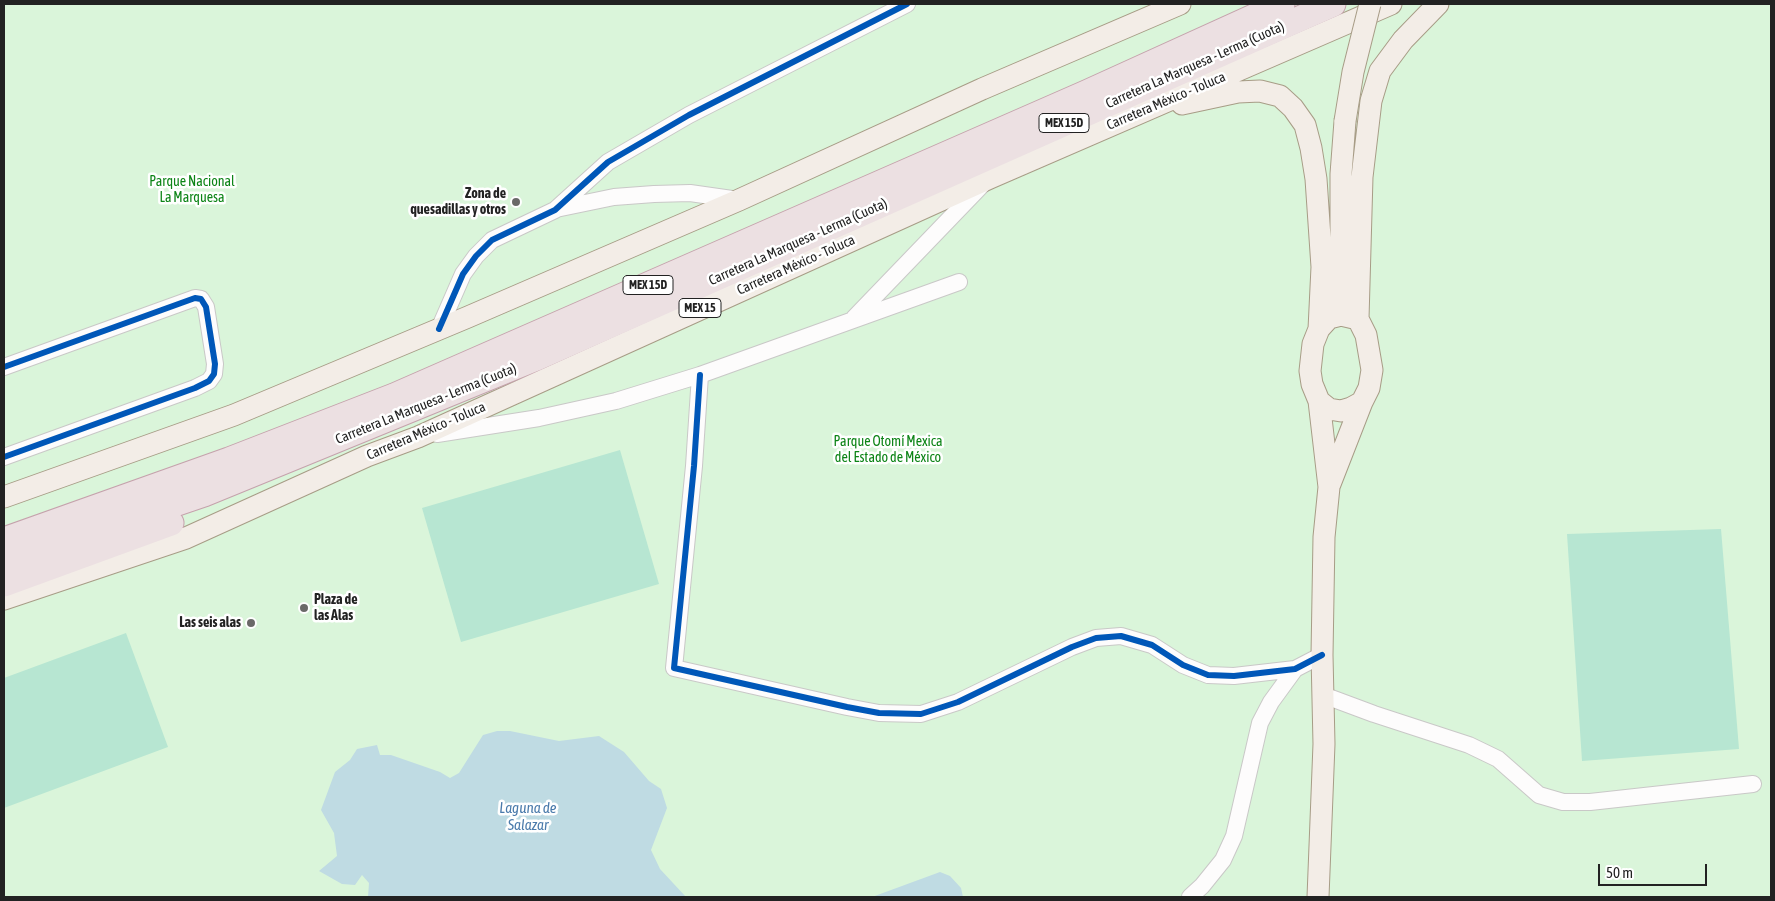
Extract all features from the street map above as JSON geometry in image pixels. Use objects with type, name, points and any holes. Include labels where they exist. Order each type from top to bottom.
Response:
[{"type":"highway","name":"Carretera La Marquesa - Lerma (Cuota)","points":[[4,540],[229,460],[394,396],[1077,97],[1282,4]]},
{"type":"highway","name":"Carretera La Marquesa - Lerma (Cuota)","points":[[4,562],[204,494],[534,360],[1333,4]]},
{"type":"highway","points":[[4,584],[185,518],[322,461],[459,403],[534,360]]},
{"type":"main road","points":[[4,497],[234,415],[739,200],[982,89],[1180,4]]},
{"type":"main road","points":[[1329,487],[1369,388],[1372,370],[1366,335],[1349,317],[1341,174],[1345,121],[1353,72],[1370,4]]},
{"type":"main road","name":"Carretera México - Toluca","points":[[4,599],[186,538],[366,456],[418,437],[990,178],[1391,4]]},
{"type":"main road","points":[[1349,317],[1371,101],[1380,71],[1402,40],[1438,4]]},
{"type":"main road","points":[[1130,116],[1238,92],[1260,91],[1280,96],[1293,108],[1305,125],[1311,148],[1316,179],[1322,268],[1319,329],[1313,344],[1310,371],[1312,384],[1319,401],[1329,487],[1324,537],[1322,655],[1324,744],[1318,897]]},
{"type":"main road","points":[[1319,329],[1329,318],[1349,317]]},
{"type":"main road","points":[[1319,401],[1329,409],[1341,411],[1362,402]]},
{"type":"street","points":[[555,210],[608,162],[647,139],[689,115],[907,4]]},
{"type":"street","points":[[851,321],[990,178]]},
{"type":"street","points":[[439,329],[463,274],[476,256],[492,240],[555,210],[614,197],[654,194],[690,194],[739,200]]},
{"type":"street","points":[[418,437],[539,418],[616,400],[700,375],[959,282]]},
{"type":"street","points":[[4,367],[195,298],[201,299],[206,307],[216,364],[214,374],[209,381],[195,388],[4,458]]},
{"type":"street","points":[[700,375],[694,466],[674,668],[847,708],[879,713],[921,714],[958,702],[1072,647],[1096,638],[1121,636],[1152,645],[1183,665],[1208,675],[1234,676],[1295,669],[1322,655]]},
{"type":"street","points":[[1190,897],[1202,886],[1223,860],[1234,836],[1260,723],[1271,702],[1295,669]]},
{"type":"street","points":[[1323,695],[1469,745],[1498,759],[1539,796],[1563,802],[1590,802],[1753,784]]},
{"type":"green space","name":"Parque Otomí Mexica del Estado de México","points":[[4,4],[1771,4],[1771,897],[4,897]]},
{"type":"green space","points":[[620,450],[659,584],[461,642],[422,508]]},
{"type":"green space","points":[[1721,529],[1739,749],[1582,761],[1567,534]]},
{"type":"green space","points":[[126,633],[168,747],[4,808],[4,678]]},
{"type":"water","name":"Laguna de Salazar","points":[[497,731],[510,731],[559,741],[599,736],[624,752],[649,781],[661,789],[667,808],[651,850],[660,869],[686,897],[368,897],[369,883],[362,875],[355,885],[342,884],[319,871],[337,856],[334,833],[321,810],[335,772],[350,760],[357,749],[377,745],[380,755],[391,755],[440,772],[450,778],[459,773],[483,735]]},
{"type":"water","points":[[940,872],[950,876],[961,888],[963,897],[872,897]]},
{"type":"cycle path","points":[[439,329],[463,274],[476,256],[492,240],[555,210],[608,162],[689,115],[907,4]]},
{"type":"cycle path","points":[[4,367],[195,298],[201,299],[206,307],[215,364],[214,374],[209,381],[195,388],[4,457]]},
{"type":"cycle path","points":[[700,375],[694,466],[674,668],[879,713],[921,714],[958,702],[1072,647],[1096,638],[1121,636],[1152,645],[1183,665],[1208,675],[1234,676],[1295,669],[1322,655]]},
{"type":"place","name":"Zona de quesadillas y otros","points":[[516,202]]},
{"type":"place","name":"Plaza de las Alas","points":[[304,608]]},
{"type":"place","name":"Las seis alas","points":[[251,623]]},
{"type":"park label","name":"Parque Nacional La Marquesa","points":[[192,190]]}]
